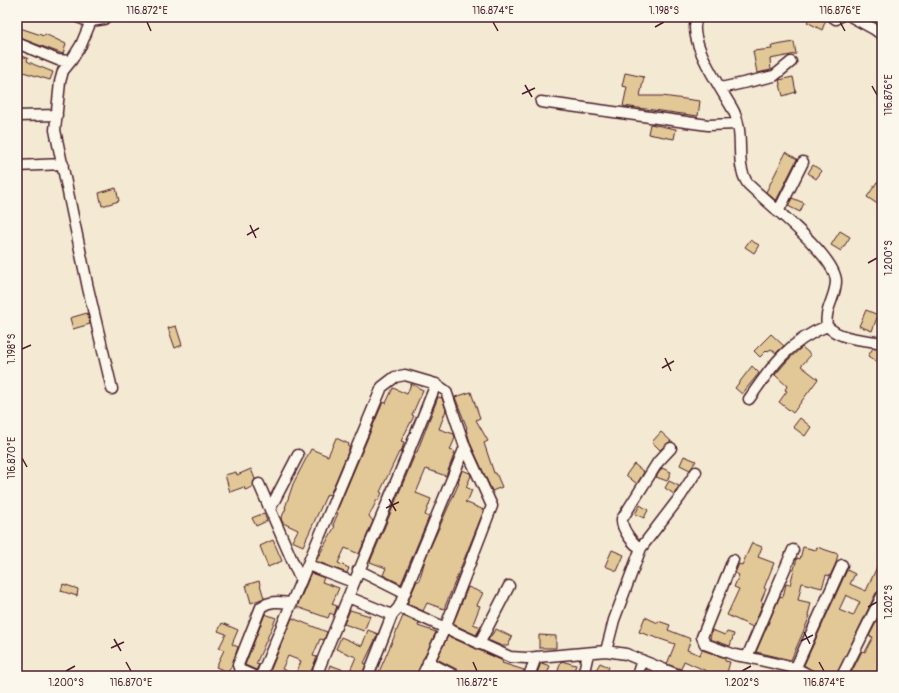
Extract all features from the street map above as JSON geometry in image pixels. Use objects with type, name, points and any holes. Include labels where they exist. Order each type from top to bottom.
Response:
[{"type":"street","points":[[106,17],[104,19],[85,19],[81,45],[63,71],[60,82],[56,130],[88,288],[112,389]]},
{"type":"street","points":[[698,17],[694,24],[695,35],[699,48],[720,88],[734,110],[738,124],[741,141],[741,168],[743,177],[748,184],[814,244],[830,265],[833,272],[836,280],[835,289],[826,313],[827,326],[834,332],[843,336],[882,343]]},
{"type":"street","points":[[834,17],[836,19],[838,17]]},
{"type":"street","points":[[852,17],[882,35]]},
{"type":"street","points":[[17,43],[58,60],[71,61]]},
{"type":"street","points":[[720,88],[774,76],[791,62]]},
{"type":"street","points":[[541,102],[708,125],[738,124]]},
{"type":"street","points":[[17,116],[57,115]]},
{"type":"street","points":[[778,212],[803,162]]},
{"type":"street","points":[[17,166],[63,164]]},
{"type":"street","points":[[749,399],[770,368],[789,348],[813,332],[827,326]]},
{"type":"street","points":[[261,676],[382,387],[395,376],[405,375],[436,384],[446,391],[465,447],[491,502],[491,510],[445,628],[422,676]]},
{"type":"street","points":[[316,676],[358,570],[400,476],[436,384]]},
{"type":"street","points":[[368,676],[392,615],[399,607],[465,447]]},
{"type":"street","points":[[641,548],[633,542],[622,524],[622,519],[658,462],[671,448]]},
{"type":"street","points":[[270,509],[298,455]]},
{"type":"street","points":[[606,651],[614,620],[641,548],[680,497],[696,472]]},
{"type":"street","points":[[259,484],[301,581]]},
{"type":"street","points":[[747,657],[794,550]]},
{"type":"street","points":[[733,560],[702,637],[705,644],[735,655],[747,657],[793,672],[811,676]]},
{"type":"street","points":[[308,565],[353,582]]},
{"type":"street","points":[[793,672],[842,565]]},
{"type":"street","points":[[358,570],[404,593]]},
{"type":"street","points":[[479,644],[509,586]]},
{"type":"street","points":[[842,676],[882,596]]},
{"type":"street","points":[[348,597],[392,615]]},
{"type":"street","points":[[254,676],[240,670],[238,665],[261,607],[267,603],[274,602],[292,603]]},
{"type":"street","points":[[399,607],[510,657],[588,654],[606,651],[626,654],[680,676]]},
{"type":"street","points":[[583,676],[588,654]]},
{"type":"street","points":[[530,676],[536,657]]},
{"type":"street","points":[[637,676],[642,660]]},
{"type":"street","points":[[428,662],[455,676]]},
{"type":"building","points":[[811,17],[827,17],[822,30],[807,22]]},
{"type":"building","points":[[17,27],[44,36],[45,34],[66,44],[63,54],[17,37]]},
{"type":"building","points":[[794,42],[796,54],[770,59],[771,70],[757,73],[753,51],[772,49],[771,46]]},
{"type":"building","points":[[17,55],[28,58],[27,61],[53,72],[50,80],[23,72],[17,85]]},
{"type":"building","points":[[625,73],[644,77],[640,96],[662,96],[700,101],[698,116],[623,106],[627,87],[622,86]]},
{"type":"building","points":[[793,77],[796,92],[783,96],[779,80]]},
{"type":"building","points":[[650,124],[676,129],[674,139],[648,134]]},
{"type":"building","points":[[786,152],[797,159],[776,201],[766,192]]},
{"type":"building","points":[[813,165],[822,171],[816,179],[808,173]]},
{"type":"building","points":[[877,182],[882,186],[882,207],[867,197]]},
{"type":"building","points":[[116,188],[119,201],[102,206],[99,193]]},
{"type":"building","points":[[792,198],[804,203],[800,212],[788,206]]},
{"type":"building","points":[[840,231],[850,237],[841,251],[831,245]]},
{"type":"building","points":[[750,240],[759,245],[754,253],[745,247]]},
{"type":"building","points":[[866,310],[878,315],[872,331],[859,326]]},
{"type":"building","points":[[87,313],[90,324],[73,329],[70,318]]},
{"type":"building","points":[[176,326],[182,345],[175,348],[168,328]]},
{"type":"building","points":[[771,334],[784,346],[776,353],[771,349],[768,351],[767,350],[760,357],[754,351]]},
{"type":"building","points":[[802,347],[811,355],[801,366],[818,379],[793,413],[779,402],[787,391],[785,390],[787,386],[775,375]]},
{"type":"building","points":[[873,348],[882,354],[882,366],[868,356]]},
{"type":"building","points":[[752,366],[759,373],[742,394],[735,388]]},
{"type":"building","points":[[411,384],[423,390],[412,415],[414,416],[401,441],[404,442],[401,453],[399,452],[380,492],[382,493],[369,516],[373,521],[359,554],[345,548],[338,563],[349,568],[347,573],[316,561],[335,526],[333,525],[338,513],[336,513],[383,402],[386,403],[393,388],[407,394]]},
{"type":"building","points":[[471,392],[480,418],[476,420],[488,441],[484,443],[494,473],[496,473],[502,487],[492,491],[471,445],[466,429],[467,428],[455,397]]},
{"type":"building","points":[[438,397],[442,398],[446,410],[439,429],[454,434],[455,438],[450,450],[455,452],[446,476],[426,469],[416,493],[431,499],[425,515],[429,517],[401,584],[383,575],[386,568],[370,562],[417,452]]},
{"type":"building","points":[[800,418],[811,427],[805,436],[793,427]]},
{"type":"building","points":[[661,432],[671,441],[660,450],[652,442]]},
{"type":"building","points":[[336,438],[349,444],[348,447],[350,447],[330,495],[327,494],[303,546],[292,541],[298,530],[283,523],[281,519],[293,484],[311,449],[328,456]]},
{"type":"building","points":[[684,456],[696,461],[690,470],[680,465]]},
{"type":"building","points":[[634,464],[644,472],[637,484],[626,475]]},
{"type":"building","points":[[662,468],[671,472],[667,481],[656,477]]},
{"type":"building","points":[[251,469],[255,479],[253,487],[245,490],[244,487],[230,492],[225,475],[236,472],[237,475]]},
{"type":"building","points":[[462,470],[470,473],[471,476],[466,487],[472,490],[468,500],[465,502],[484,510],[444,609],[427,603],[423,611],[407,604],[417,581],[419,581],[426,557],[459,483]]},
{"type":"building","points":[[669,481],[679,486],[674,494],[665,488]]},
{"type":"building","points":[[640,505],[648,510],[644,518],[635,514]]},
{"type":"building","points":[[264,513],[267,521],[256,526],[252,518]]},
{"type":"building","points":[[273,540],[282,561],[268,567],[260,546]]},
{"type":"building","points":[[752,543],[762,547],[758,557],[774,563],[764,588],[766,589],[761,601],[763,603],[753,627],[727,615],[739,589],[734,587],[739,575],[735,573],[739,564],[742,565]]},
{"type":"building","points":[[803,547],[816,550],[817,547],[838,554],[836,563],[830,576],[826,575],[822,588],[802,583],[798,600],[811,603],[808,615],[810,616],[791,660],[756,652],[780,596],[783,597],[786,584],[790,585],[797,558],[800,559]]},
{"type":"building","points":[[612,550],[624,555],[617,571],[605,566]]},
{"type":"building","points":[[882,556],[882,590],[876,593],[836,676],[822,676],[804,665],[847,570],[855,574],[850,584],[866,591]],"holes":[[[846,595],[860,602],[853,616],[839,610]]]},
{"type":"building","points":[[311,573],[324,578],[322,582],[339,588],[332,604],[337,606],[334,615],[330,613],[328,618],[297,607]]},
{"type":"building","points":[[259,581],[264,598],[251,603],[246,585]]},
{"type":"building","points":[[63,584],[78,589],[77,596],[61,591]]},
{"type":"building","points":[[468,587],[483,593],[477,605],[480,606],[473,624],[481,627],[476,635],[453,624]]},
{"type":"building","points":[[350,610],[370,616],[364,631],[344,624]]},
{"type":"building","points":[[882,611],[882,654],[879,659],[882,661],[874,676],[858,676],[851,673],[862,651],[865,652],[873,637],[869,636]]},
{"type":"building","points":[[265,614],[276,618],[256,664],[259,665],[256,670],[245,665]]},
{"type":"building","points":[[403,616],[419,623],[418,626],[436,632],[416,676],[381,676],[382,673],[379,672]]},
{"type":"building","points":[[645,617],[658,623],[658,621],[670,625],[668,630],[691,639],[687,650],[700,655],[702,650],[725,658],[725,661],[730,662],[726,676],[713,676],[713,674],[684,661],[681,669],[667,664],[675,644],[639,632]]},
{"type":"building","points":[[292,618],[327,632],[324,640],[320,639],[313,656],[317,657],[309,676],[296,674],[301,661],[288,656],[282,669],[298,676],[274,676],[269,674]]},
{"type":"building","points":[[222,623],[238,630],[232,644],[238,647],[228,672],[216,667],[224,650],[219,648],[226,634],[218,631]]},
{"type":"building","points":[[496,629],[512,637],[508,646],[502,646],[488,640]]},
{"type":"building","points":[[368,630],[378,634],[364,663],[366,664],[362,675],[350,671],[356,657],[336,649],[341,637],[362,646]]},
{"type":"building","points":[[712,630],[725,635],[727,632],[734,634],[730,646],[710,639]]},
{"type":"building","points":[[539,635],[556,636],[556,648],[539,648]]},
{"type":"building","points":[[448,636],[503,661],[502,663],[524,670],[523,676],[461,676],[458,670],[437,659]]},
{"type":"building","points":[[561,661],[576,665],[572,676],[557,674]]},
{"type":"building","points":[[541,663],[550,666],[546,676],[538,674],[536,676]]},
{"type":"building","points":[[600,663],[609,667],[605,676],[595,672]]},
{"type":"building","points":[[330,665],[344,670],[342,676],[326,676]]}]
